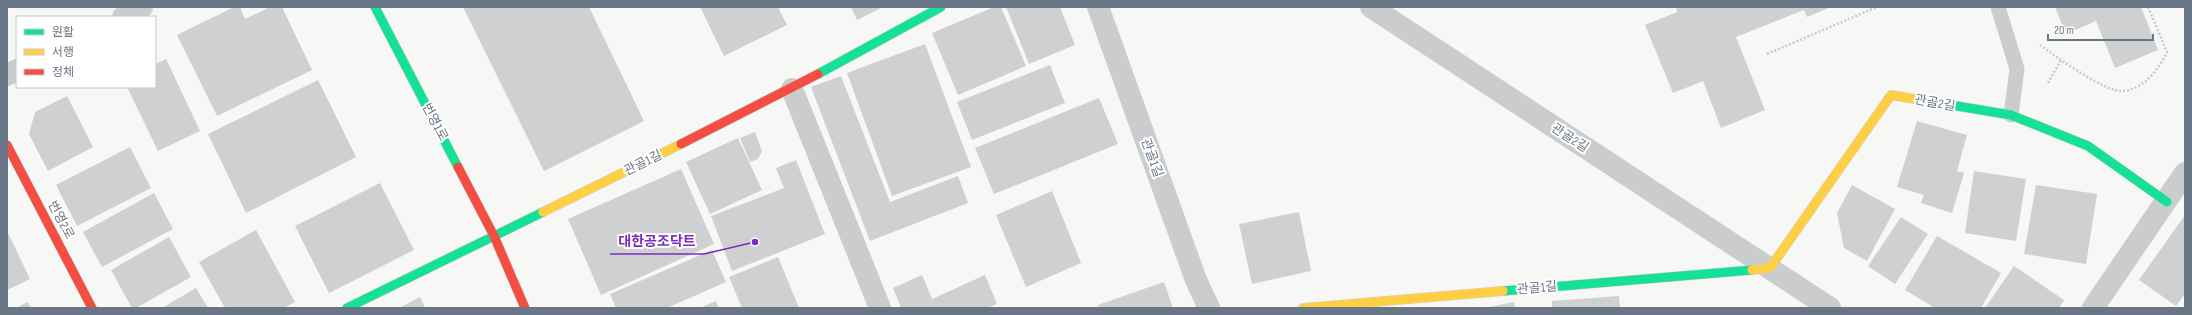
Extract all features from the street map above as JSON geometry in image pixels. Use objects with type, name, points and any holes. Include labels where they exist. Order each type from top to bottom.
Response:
[{"type":"street","points":[[125,16],[142,7]]},
{"type":"street","name":"번영1로","points":[[375,7],[494,236],[525,308]]},
{"type":"street","name":"관골1길","points":[[494,236],[792,89],[941,7]]},
{"type":"street","name":"관골1길","points":[[1098,7],[1196,280],[1209,308]]},
{"type":"street","name":"관골2길","points":[[1371,7],[1830,308]]},
{"type":"street","points":[[7,75],[16,70]]},
{"type":"street","points":[[792,89],[880,308]]},
{"type":"street","name":"관골2길","points":[[1770,268],[1892,95],[2011,115],[2088,146],[2166,202]]},
{"type":"street","name":"번영2로","points":[[7,144],[92,308]]},
{"type":"street","points":[[2093,308],[2185,175]]},
{"type":"street","points":[[347,308],[494,236]]},
{"type":"street","name":"관골1길","points":[[1303,308],[1770,268]]},
{"type":"lane","points":[[1998,7],[2017,69],[2011,115]]},
{"type":"path","points":[[1767,54],[1877,7]]},
{"type":"path","points":[[2040,45],[2061,60],[2108,88],[2123,92],[2143,83],[2160,68],[2167,52],[2148,7]]},
{"type":"path","points":[[2048,83],[2061,60]]},
{"type":"building","points":[[234,7],[240,7],[245,19],[270,7],[282,7],[312,70],[217,116],[177,35]]},
{"type":"building","points":[[463,7],[589,7],[644,121],[544,171]]},
{"type":"building","points":[[700,7],[778,7],[787,25],[724,56]]},
{"type":"building","points":[[851,7],[883,7],[857,20]]},
{"type":"building","points":[[994,7],[1001,7],[1026,66],[958,95],[932,33]]},
{"type":"building","points":[[1006,7],[1060,7],[1075,45],[1029,64]]},
{"type":"building","points":[[1676,7],[1831,7],[1807,17],[1804,10],[1736,37],[1765,110],[1721,128],[1703,81],[1673,93],[1645,25],[1677,12]]},
{"type":"building","points":[[2055,7],[2141,7],[2158,50],[2115,68],[2096,21],[2066,34]]},
{"type":"building","points":[[925,44],[971,167],[892,196],[847,73]]},
{"type":"building","points":[[166,59],[200,131],[158,151],[127,88],[156,88],[156,64]]},
{"type":"building","points":[[1050,65],[1065,103],[972,140],[957,102]]},
{"type":"building","points":[[841,76],[890,202],[958,176],[968,203],[870,241],[811,87]]},
{"type":"building","points":[[318,80],[356,157],[246,213],[208,134]]},
{"type":"building","points":[[67,96],[93,147],[48,171],[29,134],[35,112]]},
{"type":"building","points":[[1099,98],[1118,144],[994,194],[975,148]]},
{"type":"building","points":[[1917,121],[1967,135],[1957,171],[1964,173],[1952,213],[1921,203],[1924,195],[1897,187]]},
{"type":"building","points":[[755,132],[762,151],[758,159],[750,162],[740,138]]},
{"type":"building","points":[[738,138],[762,190],[710,214],[686,162]]},
{"type":"building","points":[[130,147],[151,188],[77,226],[56,185]]},
{"type":"building","points":[[796,160],[825,234],[732,271],[711,216],[784,188],[776,168]]},
{"type":"building","points":[[681,169],[714,244],[601,295],[568,219]]},
{"type":"building","points":[[1974,171],[2026,179],[2016,241],[1965,233]]},
{"type":"building","points":[[380,183],[414,250],[329,293],[295,226]]},
{"type":"building","points":[[1852,185],[1895,209],[1867,261],[1844,248],[1837,213]]},
{"type":"building","points":[[2036,185],[2097,194],[2086,264],[2024,254]]},
{"type":"building","points":[[1052,191],[1081,263],[1026,287],[996,215]]},
{"type":"building","points":[[154,193],[173,229],[102,267],[83,232]]},
{"type":"building","points":[[1299,212],[1311,271],[1252,284],[1239,224]]},
{"type":"building","points":[[2185,215],[2185,294],[2176,306],[2139,280]]},
{"type":"building","points":[[1901,217],[1928,234],[1895,284],[1868,266]]},
{"type":"building","points":[[256,230],[295,302],[284,308],[225,308],[199,262]]},
{"type":"building","points":[[7,231],[30,279],[7,290]]},
{"type":"building","points":[[1937,236],[2001,273],[1981,308],[1935,308],[1905,290]]},
{"type":"building","points":[[169,237],[191,277],[136,308],[132,308],[111,270]]},
{"type":"building","points":[[712,250],[726,282],[667,308],[616,308],[610,294]]},
{"type":"building","points":[[778,257],[799,308],[742,308],[729,277]]},
{"type":"building","points":[[2014,266],[2064,300],[2059,308],[1985,308]]},
{"type":"building","points":[[922,275],[932,299],[985,275],[997,304],[987,308],[901,308],[893,288]]},
{"type":"building","points":[[1164,282],[1173,308],[1099,308],[1098,305]]},
{"type":"building","points":[[196,288],[208,308],[162,308]]},
{"type":"building","points":[[1619,296],[1620,308],[1552,308],[1552,301]]},
{"type":"building","points":[[420,297],[425,308],[399,308]]},
{"type":"building","points":[[716,301],[719,308],[700,308]]},
{"type":"building","points":[[28,302],[31,308],[16,308]]},
{"type":"building","points":[[1514,302],[1515,308],[1489,308],[1489,307]]},
{"type":"traffic: fast","points":[[375,7],[458,167]]},
{"type":"traffic: fast","points":[[818,74],[941,7]]},
{"type":"traffic: fast","points":[[1951,105],[2011,115],[2088,146],[2167,202]]},
{"type":"traffic: fast","points":[[347,308],[543,212]]},
{"type":"traffic: fast","points":[[1503,291],[1752,270]]},
{"type":"traffic: slow","points":[[1752,270],[1770,268],[1891,95],[1951,105]]},
{"type":"traffic: slow","points":[[543,212],[681,144]]},
{"type":"traffic: slow","points":[[1303,308],[1503,291]]},
{"type":"traffic: jam","points":[[681,144],[818,74]]},
{"type":"traffic: jam","points":[[7,145],[92,308]]},
{"type":"traffic: jam","points":[[458,167],[494,236],[525,308]]},
{"type":"place","name":"대한공조닥트","points":[[755,242]]}]
